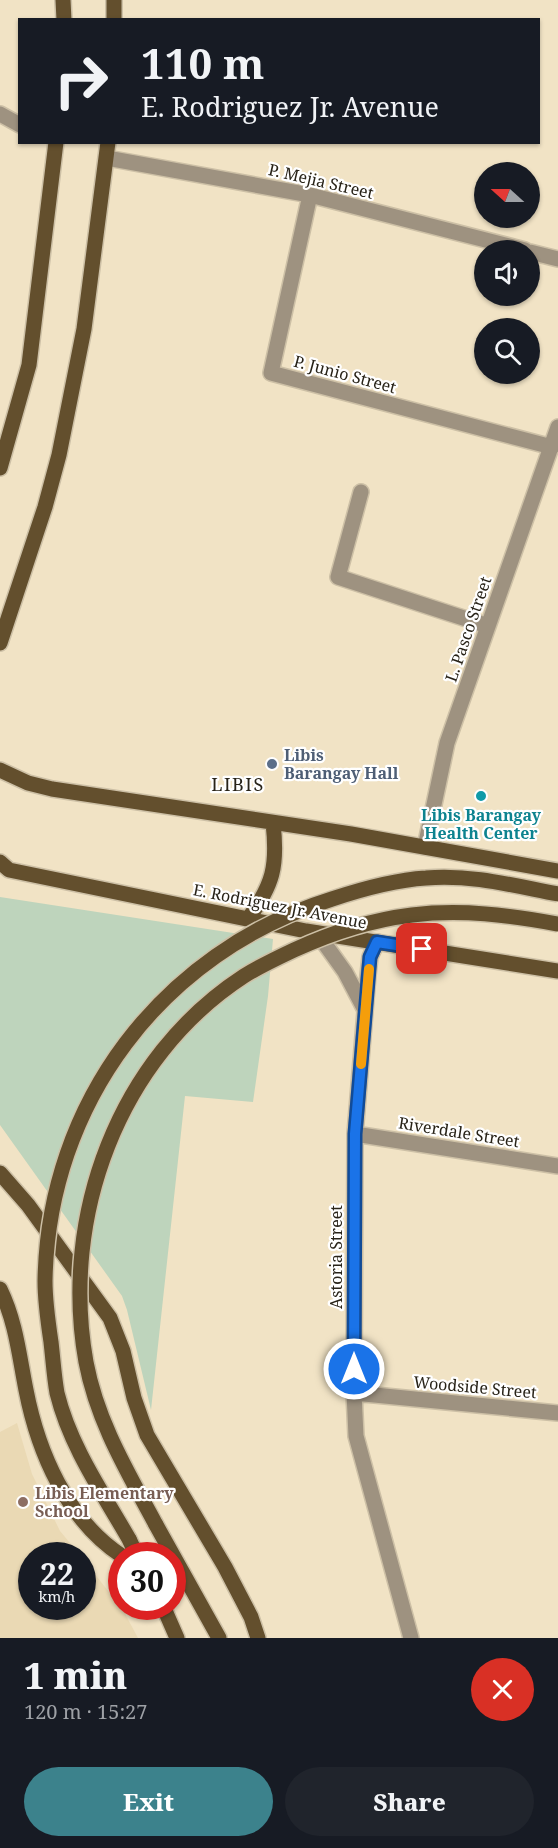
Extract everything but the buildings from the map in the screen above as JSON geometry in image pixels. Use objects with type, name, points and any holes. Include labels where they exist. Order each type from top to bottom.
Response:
[{"type":"main road","points":[[63,0],[64,18]]},
{"type":"main road","points":[[114,0],[114,18]]},
{"type":"main road","points":[[0,468],[29,365],[54,144]]},
{"type":"main road","points":[[0,643],[45,507],[59,455],[84,329],[107,150]]},
{"type":"main road","points":[[0,770],[27,783],[52,789],[425,847],[558,871]]},
{"type":"main road","points":[[248,919],[263,898],[273,874],[276,849],[273,823]]},
{"type":"main road","name":"E. Rodriguez Jr. Avenue","points":[[3,867],[317,933],[558,971]]},
{"type":"main road","points":[[130,1542],[69,1432],[57,1391],[46,1297],[47,1246],[57,1187],[96,1088],[114,1059],[154,1008],[205,964],[272,921],[313,904],[392,883],[444,877],[476,879],[558,894]]},
{"type":"main road","points":[[219,1638],[113,1446],[99,1411],[86,1364],[80,1308],[84,1227],[96,1177],[116,1125],[142,1080],[178,1033],[226,989],[268,963],[323,937],[386,919],[448,912],[496,914],[558,924]]},
{"type":"main road","points":[[0,1163],[110,1318],[123,1351],[134,1398],[147,1435],[225,1567],[251,1617],[258,1638]]},
{"type":"main road","points":[[0,1173],[28,1205]]},
{"type":"main road","points":[[0,1289],[18,1340],[34,1425],[47,1463],[85,1525],[108,1544]]},
{"type":"main road","points":[[169,1620],[177,1638]]},
{"type":"street","points":[[0,114],[18,124]]},
{"type":"street","name":"P. Mejia Street","points":[[107,150],[310,195],[486,240]]},
{"type":"street","name":"P. Junio Street","points":[[310,195],[271,374],[552,447]]},
{"type":"street","points":[[540,254],[558,259]]},
{"type":"street","name":"L. Pasco Street","points":[[425,847],[447,743],[558,427]]},
{"type":"street","points":[[361,492],[338,577],[488,626]]},
{"type":"street","points":[[317,933],[345,972],[366,1013]]},
{"type":"street","name":"Astoria Street","points":[[377,942],[370,957],[355,1134],[354,1393],[356,1436],[411,1638]]},
{"type":"street","name":"Riverdale Street","points":[[355,1134],[558,1166]]},
{"type":"street","name":"Woodside Street","points":[[354,1393],[558,1413]]},
{"type":"shaded area","name":"Libis Elementary School","points":[[17,1423],[32,1474],[60,1531],[69,1542],[18,1542],[18,1620],[96,1620],[96,1576],[108,1591],[108,1620],[128,1620],[138,1638],[0,1638],[0,1432]]},
{"type":"green space","points":[[0,897],[273,939],[268,996],[253,1102],[185,1096],[151,1410],[122,1296],[0,1125]]},
{"type":"slow traffic","points":[[361,1064],[369,969]]},
{"type":"place","name":"Libis Barangay Hall","points":[[272,764]]},
{"type":"place","name":"Libis Barangay Health Center","points":[[481,796]]},
{"type":"place","name":"Libis Elementary School","points":[[23,1502]]},
{"type":"district","name":"LIBIS","points":[[238,784]]},
{"type":"route","points":[[354,1369],[355,1134],[370,957],[377,942],[422,949]]}]
